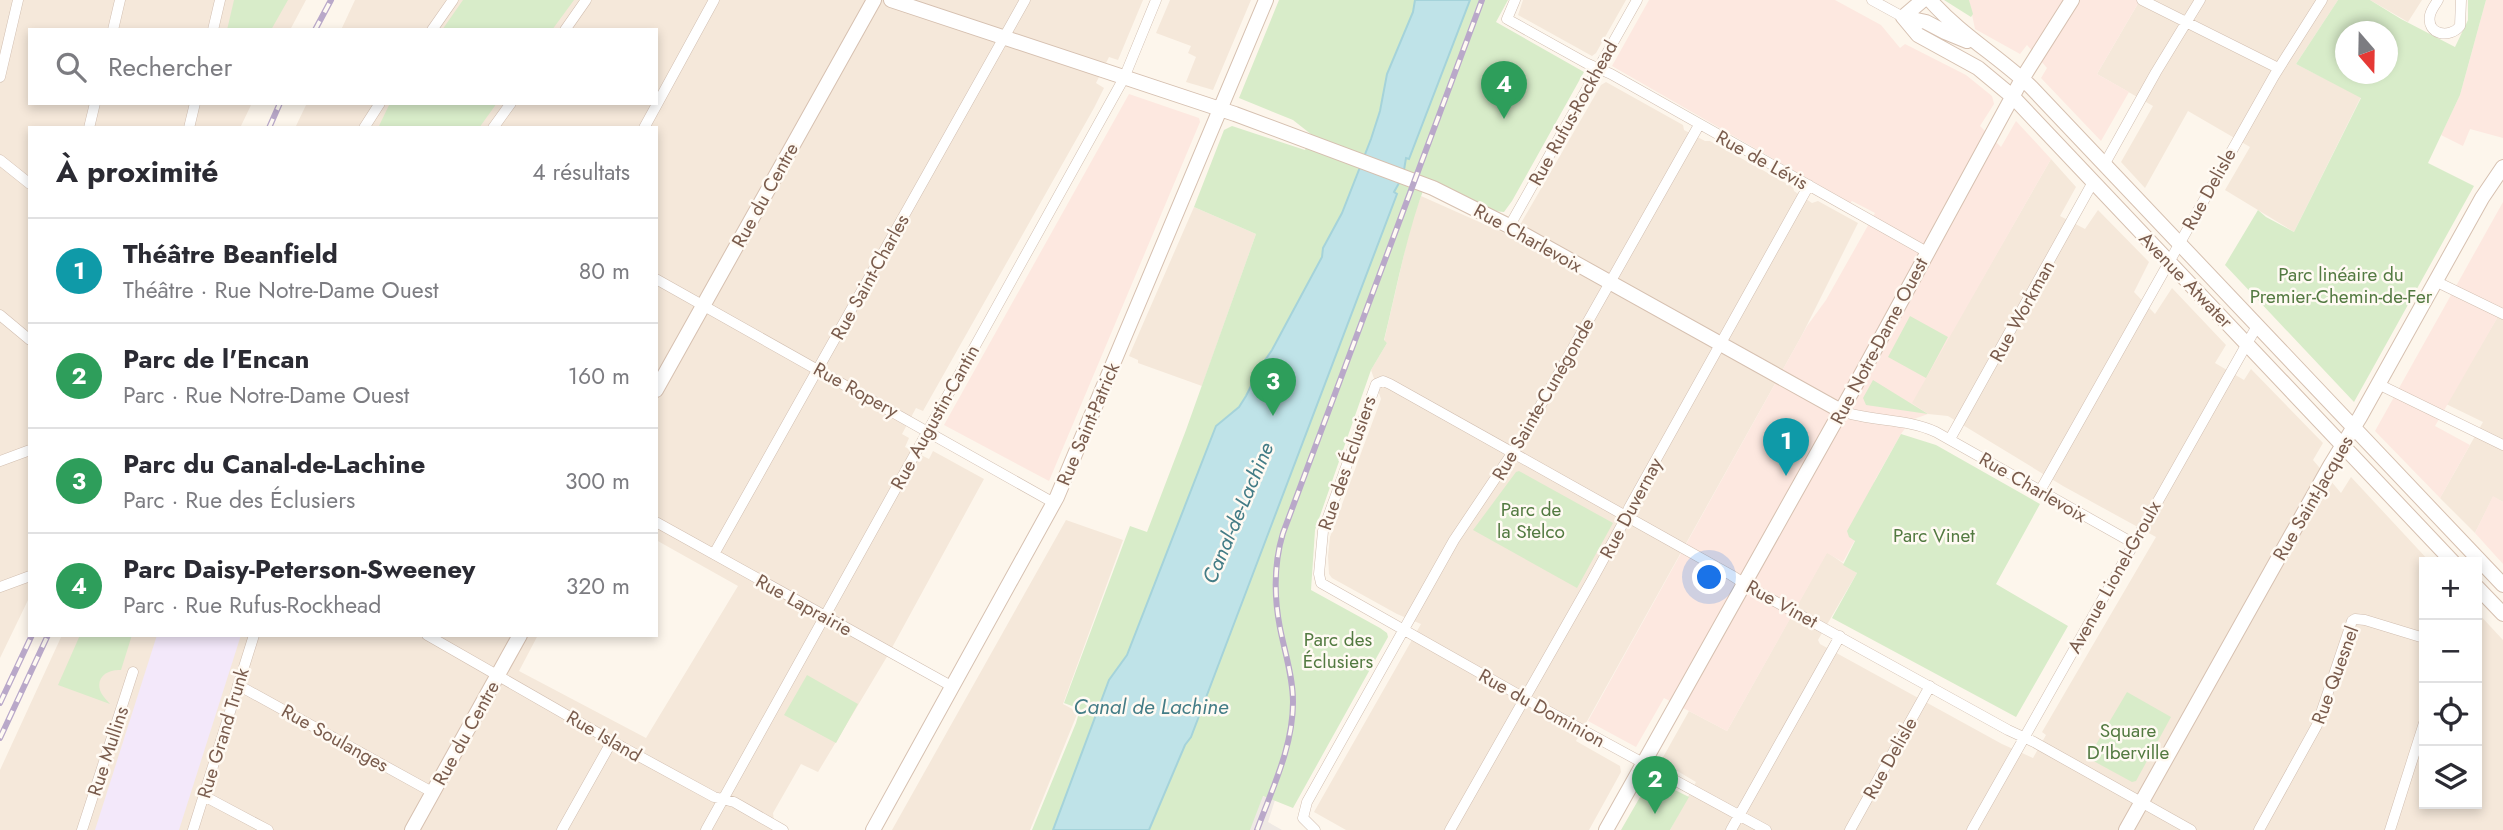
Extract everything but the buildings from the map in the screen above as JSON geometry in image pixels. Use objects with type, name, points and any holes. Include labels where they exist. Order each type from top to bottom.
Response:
[{"type":"main road","name":"Rue du Centre","points":[[658,386],[874,0]]},
{"type":"main road","name":"Rue Charlevoix","points":[[891,0],[1220,110],[1448,195],[1841,411]]},
{"type":"main road","name":"Rue Saint-Patrick","points":[[873,830],[1054,503],[1266,0]]},
{"type":"main road","points":[[1903,18],[1908,0]]},
{"type":"main road","points":[[1903,18],[1923,0]]},
{"type":"main road","name":"Avenue Atwater","points":[[1930,0],[1975,44],[2022,79],[2503,585]]},
{"type":"main road","name":"Rue Notre-Dame Ouest","points":[[1606,830],[1841,411],[2022,79],[2072,0]]},
{"type":"main road","name":"Avenue Atwater","points":[[1903,18],[1926,22],[1945,33],[1975,44]]},
{"type":"main road","name":"Avenue Atwater","points":[[1903,18],[1918,35],[1978,68],[2013,97],[2448,557]]},
{"type":"main road","name":"Rue Saint-Jacques","points":[[2126,830],[2435,281],[2500,176]]},
{"type":"main road","points":[[2482,592],[2503,614]]},
{"type":"main road","name":"Rue du Centre","points":[[412,830],[519,637]]},
{"type":"street","points":[[0,77],[18,0]]},
{"type":"street","points":[[113,28],[120,0]]},
{"type":"street","points":[[213,28],[220,0]]},
{"type":"street","points":[[433,28],[453,0]]},
{"type":"street","points":[[566,28],[586,0]]},
{"type":"street","points":[[658,102],[714,0]]},
{"type":"street","name":"Rue Saint-Charles","points":[[714,555],[1025,0]]},
{"type":"street","name":"Rue Augustin-Cantin","points":[[706,830],[1124,78],[1156,0]]},
{"type":"street","name":"Rue de Lévis","points":[[1515,0],[1507,19],[1927,252]]},
{"type":"street","name":"Rue Rufus-Rockhead","points":[[1509,227],[1637,0]]},
{"type":"street","name":"Avenue Atwater","points":[[1872,0],[1903,18]]},
{"type":"street","points":[[2141,0],[2278,68]]},
{"type":"street","points":[[2104,165],[2200,0]]},
{"type":"street","name":"Rue Delisle","points":[[2040,491],[2278,68],[2322,0]]},
{"type":"street","points":[[2438,0],[2431,13],[2430,23],[2436,31],[2445,34],[2455,32],[2460,26],[2461,0]]},
{"type":"street","points":[[89,126],[95,105]]},
{"type":"street","points":[[189,126],[195,105]]},
{"type":"street","points":[[365,126],[379,105]]},
{"type":"street","points":[[495,126],[511,105]]},
{"type":"street","points":[[645,126],[657,105]]},
{"type":"street","name":"Rue Sainte-Cunégonde","points":[[1315,830],[1303,818],[1307,802],[1454,540],[1514,453],[1699,125]]},
{"type":"street","points":[[0,160],[28,182]]},
{"type":"street","name":"Rue Workman","points":[[1950,439],[2093,182]]},
{"type":"street","name":"Rue Duvernay","points":[[1450,830],[1809,185]]},
{"type":"street","name":"Rue Ropery","points":[[658,280],[1054,503]]},
{"type":"street","points":[[2435,281],[2503,314]]},
{"type":"street","points":[[0,315],[28,338]]},
{"type":"street","name":"Avenue Lionel-Groulx","points":[[1972,830],[2256,326]]},
{"type":"street","name":"Rue Vinet","points":[[1374,386],[1385,381],[1744,584],[2191,830]]},
{"type":"street","points":[[2378,384],[2503,445]]},
{"type":"street","name":"Rue des Éclusiers","points":[[1320,581],[1323,531],[1374,386]]},
{"type":"street","name":"Rue Charlevoix","points":[[1841,411],[1922,426],[1950,439],[2133,543]]},
{"type":"street","points":[[0,461],[28,451]]},
{"type":"street","name":"Rue Laprairie","points":[[658,523],[953,687]]},
{"type":"street","points":[[0,586],[28,577]]},
{"type":"street","name":"Rue du Dominion","points":[[1320,581],[1334,592],[1766,830]]},
{"type":"street","name":"Rue Quesnel","points":[[2259,830],[2317,725],[2351,621],[2365,620],[2419,636]]},
{"type":"street","points":[[1731,830],[1840,636]]},
{"type":"street","name":"Rue Grand Trunk","points":[[194,830],[253,637]]},
{"type":"street","name":"Rue Island","points":[[431,637],[709,795],[734,802],[783,830]]},
{"type":"street","name":"Rue Mullins","points":[[82,830],[133,672]]},
{"type":"street","name":"Rue Soulanges","points":[[238,685],[432,792]]},
{"type":"street","name":"Rue Delisle","points":[[1850,830],[1930,686]]},
{"type":"street","points":[[2390,830],[2419,739]]},
{"type":"street","points":[[562,830],[612,741]]},
{"type":"street","points":[[204,796],[268,830]]},
{"type":"shaded area","points":[[0,0],[306,0],[291,28],[28,28],[28,105],[251,105],[241,126],[28,126],[28,600],[0,658]]},
{"type":"shaded area","points":[[355,0],[1143,0],[1118,60],[1109,57],[1096,83],[1104,88],[1094,108],[923,411],[916,408],[902,434],[909,438],[905,447],[929,459],[933,451],[984,479],[888,655],[818,772],[801,764],[773,813],[775,830],[0,830],[0,770],[61,637],[537,637],[519,671],[646,738],[738,586],[658,541],[658,126],[296,126],[306,105],[658,105],[658,28],[342,28]]},
{"type":"shaded area","points":[[1170,0],[1251,0],[1213,90],[1186,82],[1196,57],[1188,53],[1191,46],[1156,33]]},
{"type":"shaded area","points":[[1523,0],[1626,0],[1592,56],[1518,15]]},
{"type":"shaded area","points":[[1649,0],[1835,0],[1881,25],[1900,48],[1905,44],[1966,75],[1992,96],[1994,104],[1980,126],[2001,147],[2016,121],[2051,159],[1912,403],[1928,414],[1911,420],[1901,434],[1875,480],[1855,540],[1843,562],[1827,553],[1727,731],[1664,698],[1636,747],[1588,721],[1807,326],[1826,300],[1875,213],[1852,201],[1850,203],[1612,66]]},
{"type":"shaded area","points":[[1969,0],[2140,0],[2097,74],[2129,92],[2101,141],[2041,78],[2047,68],[2027,45],[2020,54],[1975,29]]},
{"type":"shaded area","points":[[2140,0],[2338,0],[2296,64],[2361,97],[2294,232],[2225,190],[2250,147],[2188,111],[2145,188],[2121,162],[2153,106],[2097,74]]},
{"type":"shaded area","points":[[2370,0],[2422,0],[2408,22]]},
{"type":"shaded area","points":[[2486,0],[2503,0],[2503,138],[2470,129],[2463,146],[2441,135],[2460,95]]},
{"type":"shaded area","points":[[1606,82],[1683,125],[1684,130],[1710,141],[1793,187],[1794,191],[1812,203],[1818,201],[1858,223],[1801,337],[1576,741],[1620,766],[1621,772],[1589,830],[1346,830],[1314,812],[1421,624],[1397,614],[1332,578],[1329,574],[1328,556],[1330,537],[1381,399],[1371,370],[1387,343],[1384,341],[1411,224],[1421,196],[1513,237],[1601,85]]},
{"type":"shaded area","points":[[1129,94],[1199,118],[1200,122],[1049,481],[944,425]]},
{"type":"shaded area","points":[[2051,159],[2076,187],[2060,216],[2085,229],[2098,210],[2149,262],[2134,292],[2155,314],[2172,288],[2226,345],[2215,363],[2244,380],[2251,369],[2323,443],[2313,460],[2341,493],[2351,477],[2425,557],[2419,557],[2419,809],[2482,809],[2482,617],[2503,640],[2503,830],[1670,830],[1696,782],[1662,762],[1662,759],[1689,711],[1727,731],[1827,552],[1857,573],[1818,640],[1820,644],[2002,744],[2033,758],[2046,735],[2042,732],[2156,537],[2063,486],[1948,416],[1928,414],[1911,403]]},
{"type":"shaded area","points":[[2503,202],[2503,308],[2435,426],[2470,445],[2440,498],[2375,431]]},
{"type":"shaded area","points":[[1194,207],[1256,234],[1202,386],[1138,363],[1138,360],[1129,356]]},
{"type":"shaded area","points":[[2503,308],[2503,502],[2493,497],[2475,533],[2440,498],[2483,422],[2446,404]]},
{"type":"shaded area","points":[[2493,496],[2503,502],[2503,564],[2475,533]]},
{"type":"shaded area","points":[[1066,520],[1123,540],[1063,704],[1078,712],[1030,830],[892,830]]},
{"type":"shaded area","points":[[156,637],[240,637],[179,830],[95,830]]},
{"type":"shaded area","points":[[1262,796],[1275,800],[1268,822],[1282,830],[1248,830]]},
{"type":"green space","points":[[234,0],[288,0],[272,28],[227,28]]},
{"type":"green space","points":[[463,0],[574,0],[553,28],[443,28]]},
{"type":"green space","name":"Parc des Éclusiers","points":[[1279,0],[1508,0],[1496,22],[1584,72],[1504,212],[1494,211],[1427,180],[1403,259],[1384,340],[1387,343],[1371,370],[1315,530],[1311,590],[1380,628],[1388,637],[1293,808],[1263,796],[1250,830],[1032,830],[1076,723],[1080,709],[1064,703],[1130,526],[1147,532],[1256,234],[1194,207],[1224,130],[1232,126],[1305,150],[1312,135],[1293,120],[1239,98]]},
{"type":"green space","points":[[1944,0],[1969,0],[1973,14],[1971,17]]},
{"type":"green space","name":"Parc linéaire du Premier-Chemin-de-Fer","points":[[2338,0],[2370,0],[2455,47],[2468,20],[2468,0],[2486,0],[2460,95],[2428,163],[2474,186],[2354,402],[2225,265],[2258,210],[2294,232],[2361,98],[2296,64]]},
{"type":"green space","points":[[389,105],[496,105],[480,126],[379,126]]},
{"type":"green space","points":[[1910,316],[1948,337],[1926,378],[1888,357]]},
{"type":"green space","points":[[1873,380],[1928,414],[1866,405],[1863,398]]},
{"type":"green space","name":"Parc Vinet","points":[[1901,434],[1936,445],[2040,504],[1996,584],[2068,626],[2016,717],[1832,618],[1857,573],[1843,565],[1855,541],[1849,537],[1847,531]]},
{"type":"green space","name":"Parc de la Stelco","points":[[1519,471],[1613,523],[1577,588],[1473,530]]},
{"type":"green space","points":[[79,637],[131,637],[121,670],[108,672],[100,681],[101,692],[110,704],[58,685]]},
{"type":"green space","points":[[807,675],[858,704],[836,743],[784,715]]},
{"type":"green space","name":"Square D'Iberville","points":[[2127,692],[2171,717],[2136,781],[2132,782],[2088,758]]},
{"type":"green space","points":[[1651,778],[1689,797],[1670,830],[1621,830]]},
{"type":"water","name":"Canal de Lachine","points":[[1415,0],[1470,0],[1409,159],[1406,158],[1403,176],[1394,192],[1397,194],[1191,737],[1185,745],[1149,830],[1053,830],[1109,680],[1127,655],[1216,426],[1239,407],[1246,396],[1322,257],[1323,248],[1342,213],[1371,139],[1387,74],[1413,12]]},
{"type":"railway","points":[[316,28],[331,0]]},
{"type":"railway","points":[[1257,830],[1281,768],[1292,719],[1292,683],[1280,628],[1276,592],[1278,556],[1283,533],[1482,0]]},
{"type":"railway","points":[[270,126],[279,105]]},
{"type":"railway","points":[[0,703],[31,637]]},
{"type":"railway","points":[[0,738],[47,637]]},
{"type":"place","name":"Parc Daisy-Peterson-Sweeney","points":[[1504,119]]},
{"type":"place","name":"Parc du Canal-de-Lachine","points":[[1273,416]]},
{"type":"place","name":"Théâtre Beanfield","points":[[1786,476]]},
{"type":"place","name":"Parc de l'Encan","points":[[1655,814]]},
{"type":"water label","name":"Canal-de-Lachine","points":[[1238,513]]}]
